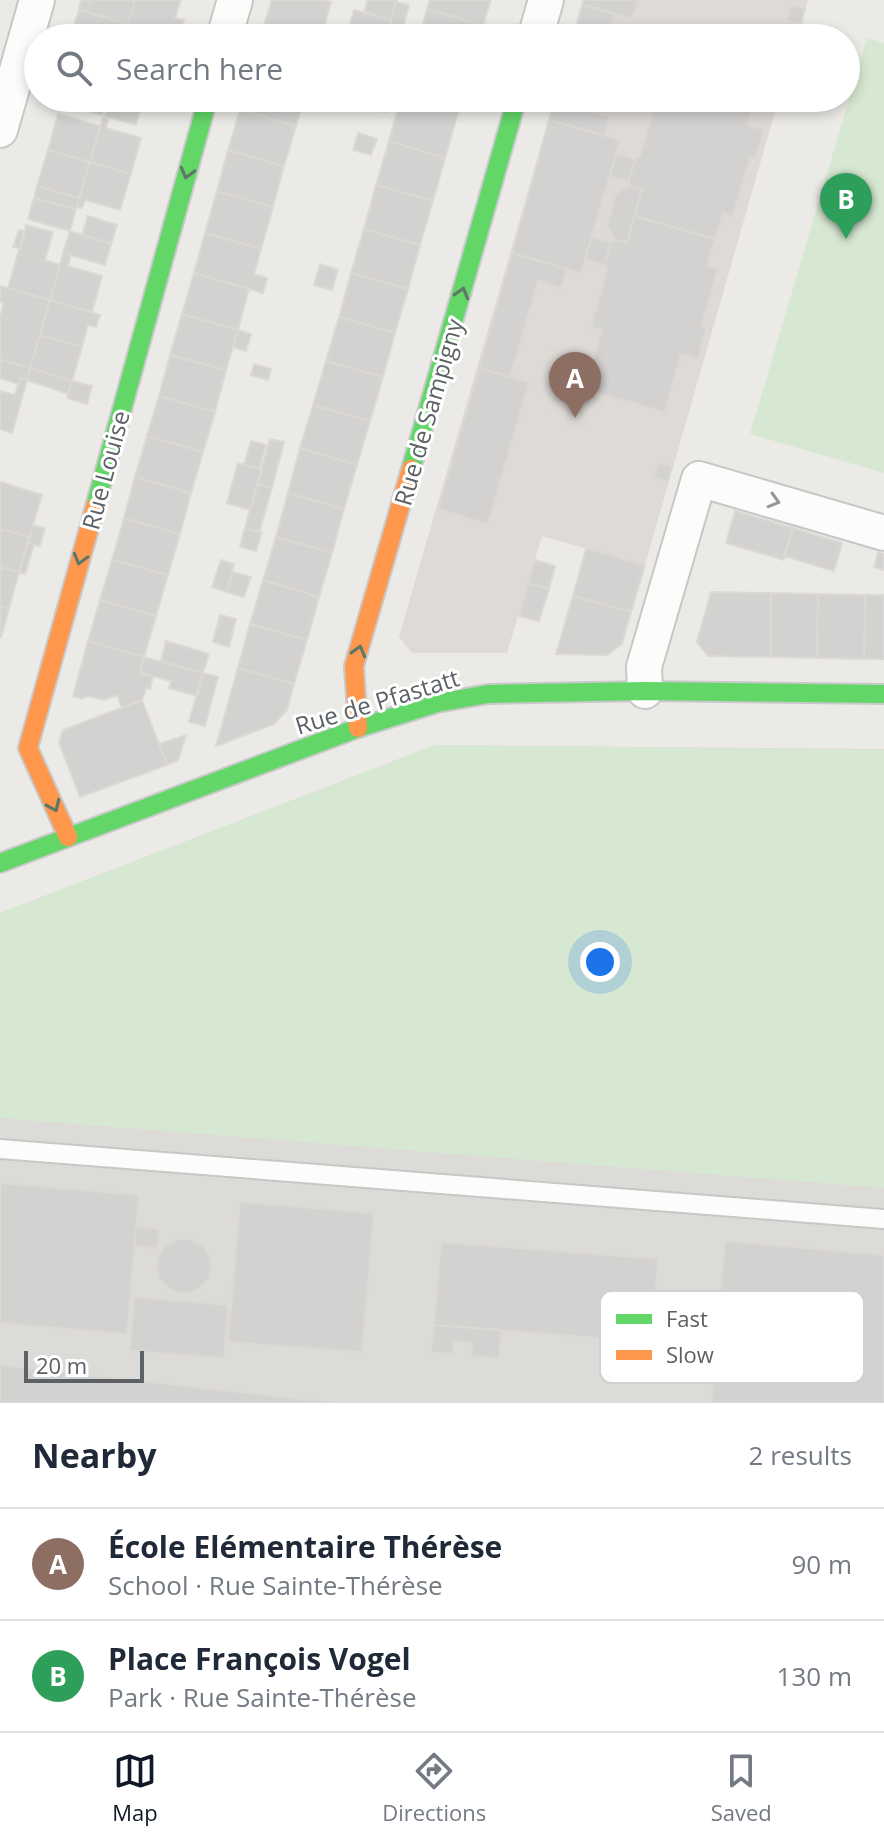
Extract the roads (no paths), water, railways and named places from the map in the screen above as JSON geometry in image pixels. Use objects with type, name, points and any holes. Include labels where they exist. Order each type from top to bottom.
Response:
[{"type":"street","points":[[30,24],[37,0]]},
{"type":"street","points":[[228,24],[235,0]]},
{"type":"street","points":[[539,24],[546,0]]},
{"type":"street","points":[[0,130],[24,46]]},
{"type":"street","name":"Rue Louise","points":[[68,837],[28,748],[204,112]]},
{"type":"street","name":"Rue de Sampigny","points":[[358,728],[354,666],[513,112]]},
{"type":"street","points":[[645,691],[644,667],[699,479],[884,533]]},
{"type":"street","name":"Rue de Pfastatt","points":[[0,863],[358,728],[437,703],[488,694],[645,691],[884,694]]},
{"type":"lane","points":[[0,1149],[884,1219]]},
{"type":"place","name":"Place François Vogel","points":[[846,239]]},
{"type":"place","name":"École Elémentaire Thérèse","points":[[575,418]]}]
